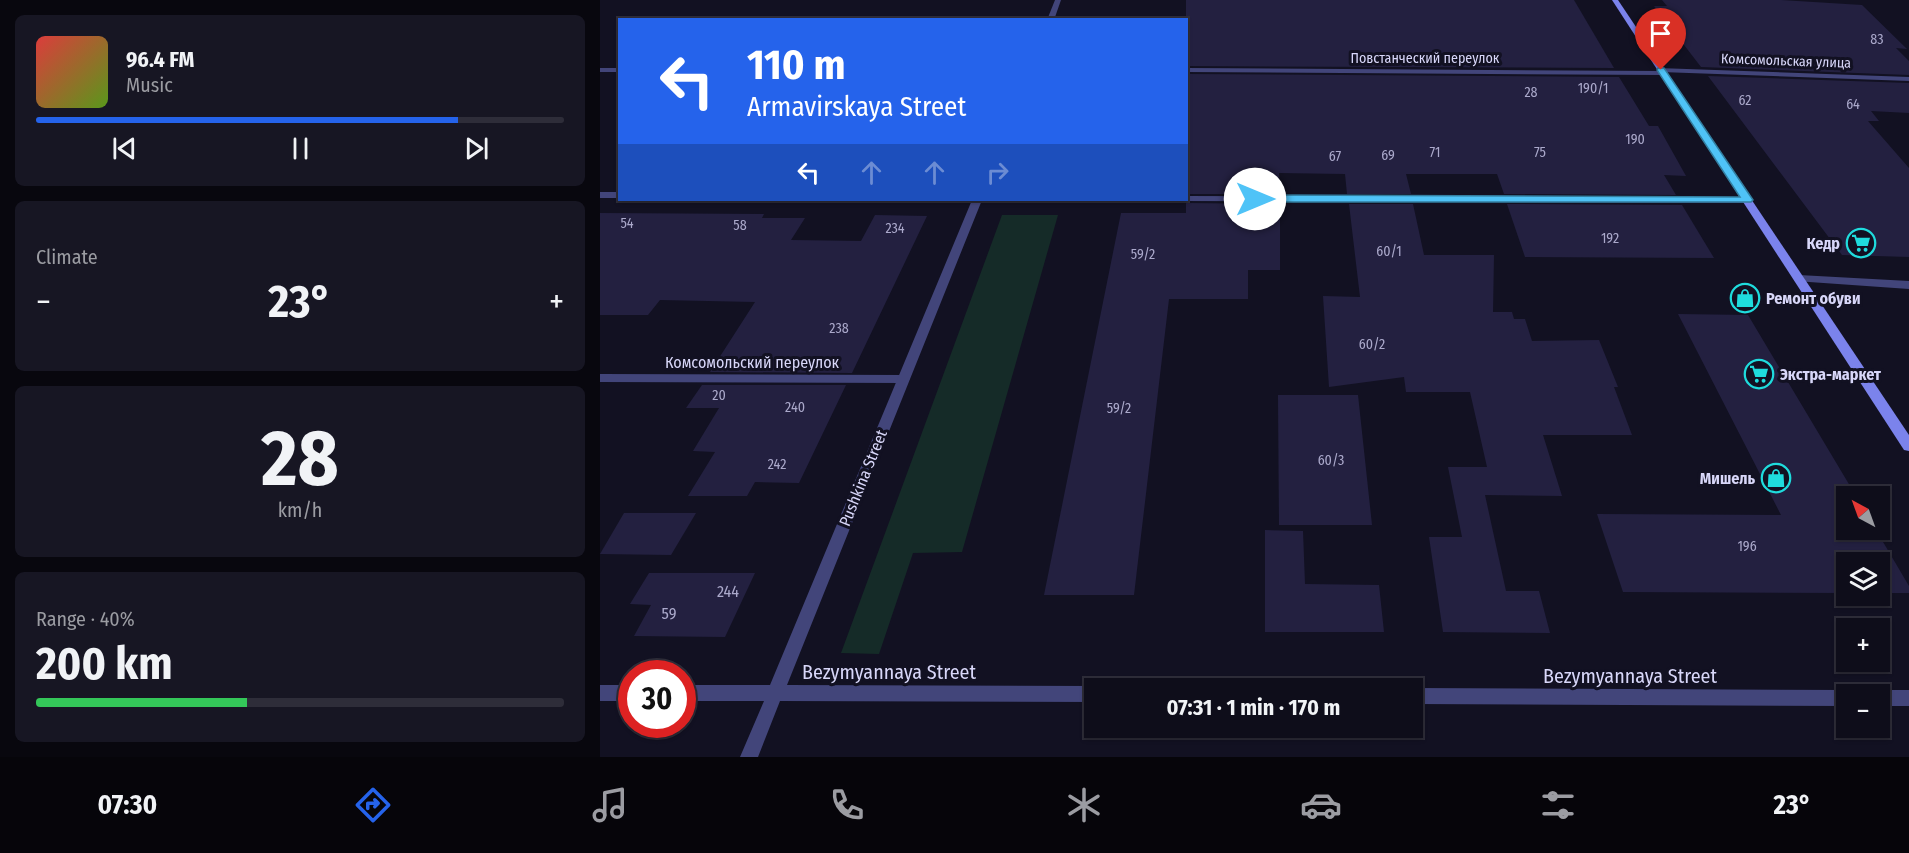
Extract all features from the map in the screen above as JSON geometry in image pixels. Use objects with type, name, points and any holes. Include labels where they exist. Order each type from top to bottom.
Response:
[{"type":"street","points":[[1051,18],[1058,0]]},
{"type":"street","points":[[1615,0],[1909,446]]},
{"type":"street","points":[[600,70],[618,70]]},
{"type":"street","name":"Повстанческий переулок","points":[[1188,70],[1662,71]]},
{"type":"street","name":"Комсомольская улица","points":[[1662,71],[1909,79]]},
{"type":"street","points":[[600,195],[618,195]]},
{"type":"street","points":[[1188,199],[1747,200]]},
{"type":"street","name":"Pushkina Street","points":[[749,757],[977,201]]},
{"type":"street","points":[[1799,279],[1909,285]]},
{"type":"street","name":"Комсомольский переулок","points":[[600,378],[904,379]]},
{"type":"street","points":[[600,693],[618,693]]},
{"type":"street","name":"Bezymyannaya Street","points":[[696,693],[1084,694]]},
{"type":"street","name":"Bezymyannaya Street","points":[[1423,696],[1836,698]]},
{"type":"street","points":[[1890,698],[1909,698]]},
{"type":"green space","points":[[1002,215],[1058,215],[962,552],[913,553],[879,654],[841,653]]},
{"type":"building","points":[[1186,0],[1574,0],[1614,68],[1188,66],[1188,18],[1186,18]]},
{"type":"building","points":[[1662,0],[1781,0],[1862,5],[1907,49],[1896,48],[1909,61],[1909,75],[1701,67],[1654,6],[1667,6]]},
{"type":"building","points":[[1188,74],[1619,77],[1649,126],[1658,126],[1686,176],[1664,175],[1676,195],[1504,194],[1497,174],[1406,174],[1411,194],[1347,194],[1345,174],[1279,173],[1280,194],[1188,194]]},
{"type":"building","points":[[1708,76],[1909,83],[1909,113],[1871,111],[1879,121],[1868,121],[1909,168],[1909,257],[1842,255]]},
{"type":"building","points":[[1186,203],[1280,204],[1280,270],[1248,270],[1248,299],[1169,299],[1134,595],[1044,595],[1121,213],[1186,213]]},
{"type":"building","points":[[1349,204],[1413,204],[1424,255],[1494,255],[1493,312],[1512,312],[1514,319],[1525,319],[1532,341],[1599,340],[1618,387],[1614,387],[1632,435],[1543,435],[1562,496],[1485,495],[1506,591],[1539,591],[1550,633],[1443,632],[1429,537],[1462,537],[1448,467],[1487,467],[1470,392],[1406,392],[1404,377],[1329,387],[1323,296],[1360,297]]},
{"type":"building","points":[[1507,204],[1682,205],[1714,258],[1525,257]]},
{"type":"building","points":[[600,213],[764,214],[762,218],[805,218],[791,240],[861,241],[875,215],[927,216],[852,373],[710,372],[755,302],[660,300],[648,315],[600,315]]},
{"type":"building","points":[[1678,314],[1748,315],[1850,486],[1836,486],[1836,540],[1882,540],[1889,552],[1836,552],[1836,593],[1623,592],[1597,514],[1781,515]]},
{"type":"building","points":[[702,385],[846,385],[799,483],[755,482],[747,496],[688,496],[715,452],[693,451],[719,408],[686,408]]},
{"type":"building","points":[[1278,395],[1358,395],[1372,525],[1279,525]]},
{"type":"building","points":[[624,513],[696,513],[671,555],[600,554]]},
{"type":"building","points":[[1265,530],[1303,531],[1305,584],[1379,585],[1384,632],[1265,632]]},
{"type":"building","points":[[1890,554],[1909,586],[1909,593],[1890,593]]},
{"type":"building","points":[[649,573],[755,573],[725,637],[634,636],[651,605],[630,604]]},
{"type":"place","name":"Кедр","points":[[1861,243]]},
{"type":"place","name":"Ремонт обуви","points":[[1745,298]]},
{"type":"place","name":"Экстра-маркет","points":[[1759,374]]},
{"type":"place","name":"Мишель","points":[[1776,478]]},
{"type":"route","points":[[1255,199],[1747,200],[1661,70]]}]
